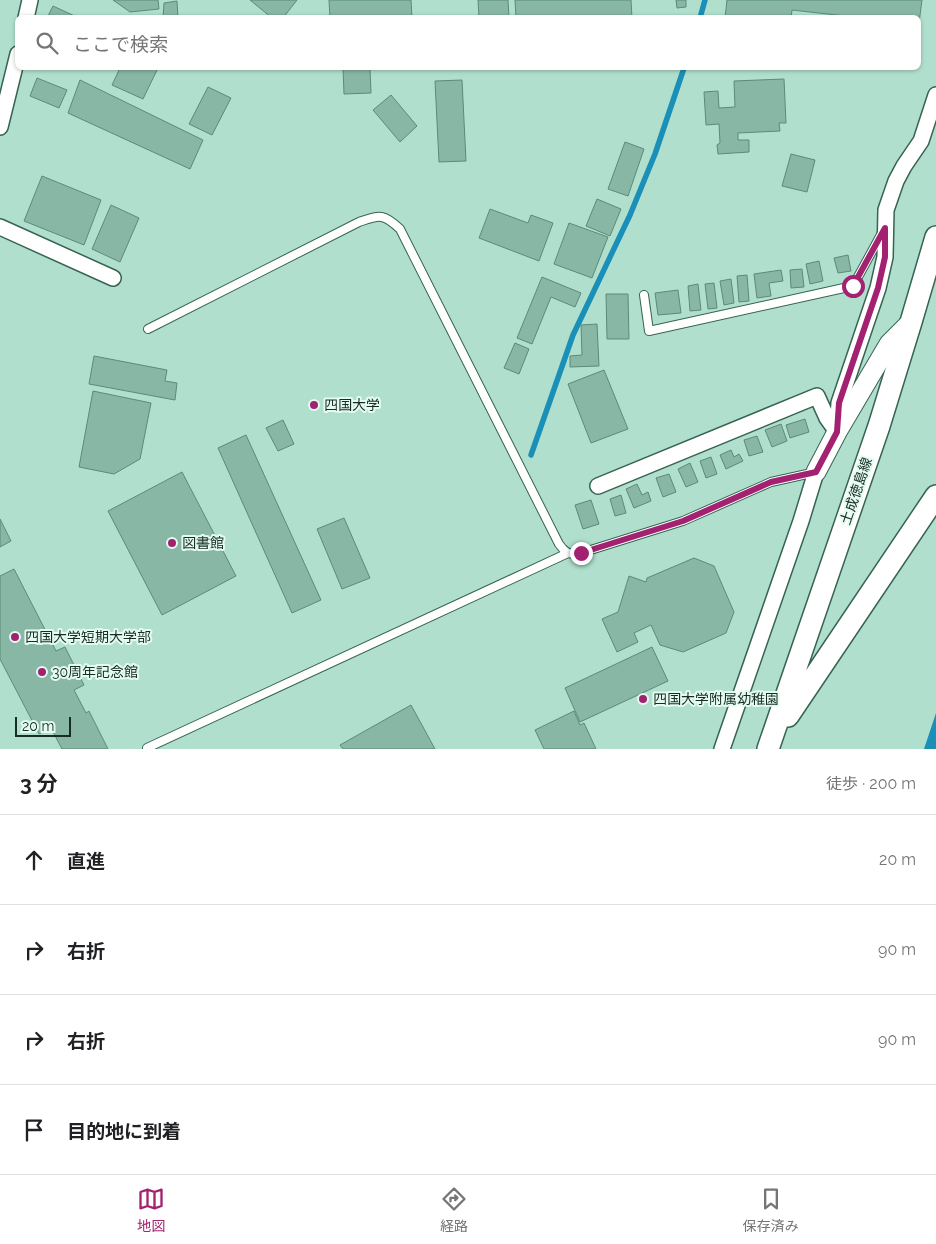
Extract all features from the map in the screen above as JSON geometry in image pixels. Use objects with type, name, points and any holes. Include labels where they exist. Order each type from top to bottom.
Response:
[{"type":"main road","name":"土成徳島線","points":[[769,746],[879,426],[912,322],[936,236]]},
{"type":"main road","name":"土成徳島線","points":[[769,746],[800,696],[936,496]]},
{"type":"street","points":[[27,15],[30,0]]},
{"type":"street","points":[[0,127],[15,66]]},
{"type":"street","points":[[837,432],[839,403],[875,296],[885,257],[886,210],[896,181],[921,141],[936,95]]},
{"type":"street","points":[[0,226],[114,278]]},
{"type":"street","points":[[722,749],[801,521],[816,472],[837,432],[890,344],[912,322]]},
{"type":"street","points":[[598,486],[817,396],[827,418],[837,432]]},
{"type":"lane","points":[[148,329],[359,222],[376,217],[389,218],[400,229],[559,544],[568,553]]},
{"type":"lane","points":[[644,296],[649,331],[853,286],[885,228]]},
{"type":"lane","points":[[147,748],[568,553],[581,553],[683,521],[771,482],[816,472]]},
{"type":"water","points":[[936,713],[936,749],[924,749]]},
{"type":"building","points":[[113,0],[158,0],[159,9],[130,12]]},
{"type":"building","points":[[250,0],[297,0],[285,15],[268,15]]},
{"type":"building","points":[[329,0],[411,0],[412,15],[330,15]]},
{"type":"building","points":[[478,0],[508,0],[509,15],[479,15]]},
{"type":"building","points":[[515,0],[631,0],[632,15],[516,15]]},
{"type":"building","points":[[676,0],[686,0],[686,7],[677,8]]},
{"type":"building","points":[[727,0],[922,0],[920,15],[836,15],[792,10],[791,15],[725,15]]},
{"type":"building","points":[[177,1],[178,15],[163,15],[164,3]]},
{"type":"building","points":[[53,6],[72,15],[48,15]]},
{"type":"building","points":[[119,70],[157,70],[143,99],[112,85]]},
{"type":"building","points":[[343,70],[370,70],[371,93],[344,94]]},
{"type":"building","points":[[37,78],[67,90],[59,108],[30,96]]},
{"type":"building","points":[[784,79],[786,123],[779,123],[780,131],[738,133],[738,140],[749,140],[749,152],[718,154],[717,145],[720,143],[719,124],[706,125],[704,92],[718,91],[719,108],[735,107],[734,81]]},
{"type":"building","points":[[80,80],[203,140],[190,169],[68,113]]},
{"type":"building","points":[[462,80],[466,161],[439,162],[435,81]]},
{"type":"building","points":[[208,87],[231,98],[212,135],[189,124]]},
{"type":"building","points":[[391,95],[417,126],[400,142],[373,110]]},
{"type":"building","points":[[625,142],[644,149],[628,196],[608,189]]},
{"type":"building","points":[[791,154],[815,160],[807,192],[782,186]]},
{"type":"building","points":[[42,176],[101,200],[84,245],[24,221]]},
{"type":"building","points":[[597,199],[621,209],[610,236],[586,226]]},
{"type":"building","points":[[111,205],[139,218],[120,262],[92,249]]},
{"type":"building","points":[[490,209],[528,223],[531,215],[553,223],[539,261],[479,238]]},
{"type":"building","points":[[569,223],[608,237],[592,278],[554,264]]},
{"type":"building","points":[[848,255],[851,271],[838,273],[834,258]]},
{"type":"building","points":[[819,261],[823,281],[810,284],[806,264]]},
{"type":"building","points":[[802,269],[804,287],[791,288],[790,270]]},
{"type":"building","points":[[781,270],[783,281],[769,283],[771,296],[757,298],[754,274]]},
{"type":"building","points":[[747,275],[749,301],[739,302],[737,276]]},
{"type":"building","points":[[542,277],[581,293],[575,307],[551,297],[532,344],[517,338]]},
{"type":"building","points":[[731,279],[734,303],[724,305],[720,281]]},
{"type":"building","points":[[714,283],[717,308],[708,309],[705,284]]},
{"type":"building","points":[[698,284],[701,310],[690,311],[688,286]]},
{"type":"building","points":[[678,290],[681,313],[658,315],[655,293]]},
{"type":"building","points":[[606,294],[628,294],[629,339],[607,339]]},
{"type":"building","points":[[597,324],[599,366],[570,367],[570,356],[582,355],[581,325]]},
{"type":"building","points":[[515,343],[529,349],[519,374],[504,368]]},
{"type":"building","points":[[94,356],[167,370],[165,381],[177,383],[175,400],[89,384]]},
{"type":"building","points":[[604,370],[628,429],[591,443],[568,384]]},
{"type":"building","points":[[93,391],[151,403],[140,459],[114,474],[79,467]]},
{"type":"building","points":[[805,419],[809,432],[790,438],[786,425]]},
{"type":"building","points":[[283,420],[294,444],[278,451],[266,428]]},
{"type":"building","points":[[781,424],[787,441],[772,447],[765,430]]},
{"type":"building","points":[[246,435],[321,600],[292,613],[218,448]]},
{"type":"building","points":[[757,436],[763,452],[749,456],[744,440]]},
{"type":"building","points":[[731,450],[734,457],[739,454],[743,461],[726,469],[720,455]]},
{"type":"building","points":[[711,457],[717,474],[706,478],[700,461]]},
{"type":"building","points":[[690,463],[698,482],[686,487],[678,469]]},
{"type":"building","name":"図書館","points":[[182,472],[236,576],[162,615],[108,511]]},
{"type":"building","points":[[669,474],[676,492],[663,497],[656,478]]},
{"type":"building","points":[[637,484],[642,495],[648,492],[651,501],[634,508],[626,489]]},
{"type":"building","points":[[621,495],[626,513],[615,516],[610,499]]},
{"type":"building","points":[[591,500],[599,524],[583,529],[575,505]]},
{"type":"building","points":[[344,518],[370,578],[342,589],[317,529]]},
{"type":"building","points":[[0,519],[11,541],[0,547]]},
{"type":"building","points":[[694,558],[714,566],[734,612],[726,633],[683,652],[660,645],[651,625],[634,633],[638,642],[617,652],[602,619],[618,612],[629,576],[646,582],[647,578]]},
{"type":"building","name":"30周年記念館","points":[[14,569],[56,651],[65,647],[84,685],[74,690],[86,713],[89,711],[108,749],[62,749],[51,728],[39,734],[0,659],[0,576]]},
{"type":"building","points":[[652,647],[668,681],[580,722],[565,688]]},
{"type":"building","points":[[411,705],[435,749],[343,749],[340,745]]},
{"type":"building","points":[[574,711],[580,725],[584,723],[596,749],[544,749],[535,730]]},
{"type":"waterway","points":[[701,15],[705,0]]},
{"type":"waterway","points":[[531,455],[573,335],[630,215],[655,154],[683,70]]},
{"type":"place","name":"四国大学","points":[[314,405]]},
{"type":"place","name":"図書館","points":[[172,543]]},
{"type":"place","name":"四国大学短期大学部","points":[[15,637]]},
{"type":"place","name":"30周年記念館","points":[[42,672]]},
{"type":"place","name":"四国大学附属幼稚園","points":[[643,699]]},
{"type":"route","points":[[581,553],[683,521],[771,482],[816,472],[837,432],[839,403],[878,288],[885,257],[885,228],[853,286]]}]
